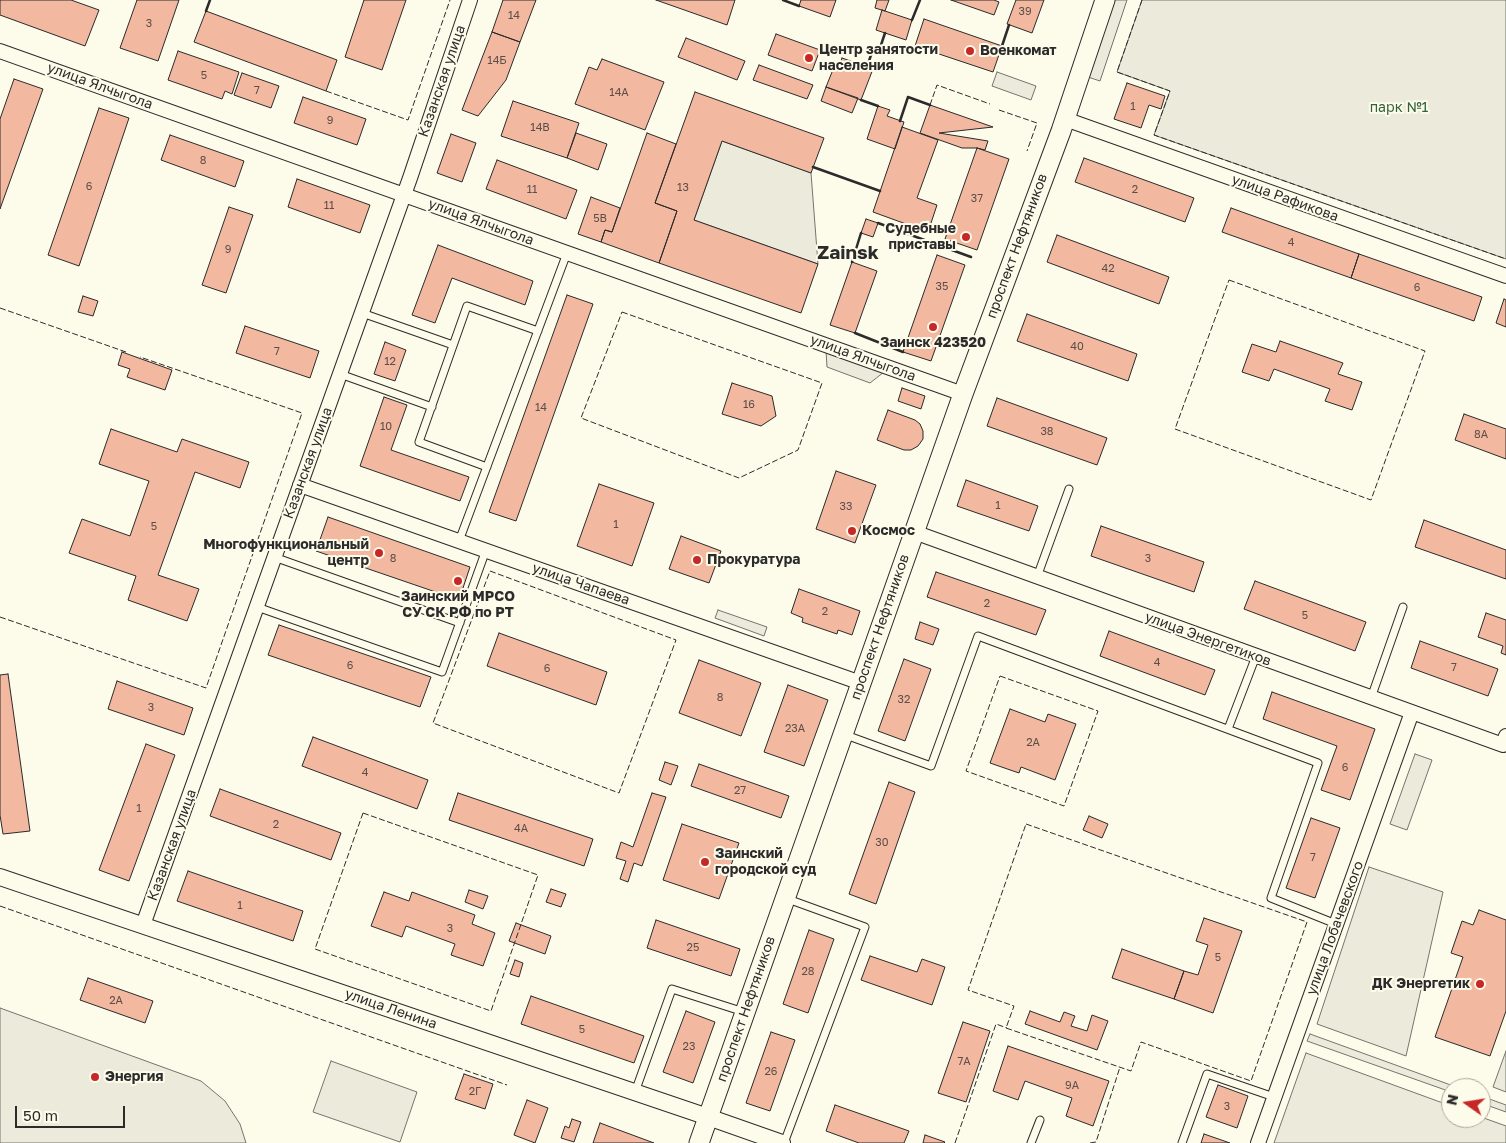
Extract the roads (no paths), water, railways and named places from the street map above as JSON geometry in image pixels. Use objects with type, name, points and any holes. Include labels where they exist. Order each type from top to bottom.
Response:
[{"type":"main road","name":"проспект Нефтяников","points":[[699,1143],[963,394],[1065,119],[1105,0]]},
{"type":"street","name":"Казанская улица","points":[[143,925],[362,313],[470,0]]},
{"type":"street","name":"улица Ялчыгола","points":[[0,51],[963,394]]},
{"type":"street","name":"улица Рафикова","points":[[1065,119],[1506,276]]},
{"type":"street","name":"улица Чапаева","points":[[300,485],[861,682]]},
{"type":"street","name":"улица Энергетиков","points":[[914,532],[1371,698],[1504,740]]},
{"type":"street","name":"улица Лобачевского","points":[[1258,1143],[1412,712]]},
{"type":"street","name":"улица Ленина","points":[[0,877],[783,1143]]},
{"type":"lane","points":[[459,541],[567,253]]},
{"type":"lane","points":[[487,467],[419,442],[453,345],[468,306],[538,331]]},
{"type":"lane","points":[[362,313],[453,345]]},
{"type":"lane","points":[[340,374],[432,407]]},
{"type":"lane","points":[[1037,577],[1069,488]]},
{"type":"lane","points":[[257,607],[442,672],[486,550]]},
{"type":"lane","points":[[274,557],[460,623]]},
{"type":"lane","points":[[1371,698],[1403,608]]},
{"type":"lane","points":[[843,734],[931,766],[978,636],[1318,763],[1271,898],[1336,924]]},
{"type":"lane","points":[[1228,729],[1256,656]]},
{"type":"lane","points":[[783,1143],[865,927],[785,898]]},
{"type":"lane","points":[[635,1092],[672,989],[745,1012]]},
{"type":"lane","points":[[1182,1143],[1207,1074],[1274,1097]]},
{"type":"lane","points":[[1032,1143],[1040,1120]]},
{"type":"place","name":"Военкомат","points":[[970,51]]},
{"type":"place","name":"Центр занятости населения","points":[[809,58]]},
{"type":"place","name":"Судебные приставы","points":[[966,237]]},
{"type":"place","name":"Заинск 423520","points":[[933,327]]},
{"type":"place","name":"Космос","points":[[852,531]]},
{"type":"place","name":"Многофункциональный центр","points":[[379,553]]},
{"type":"place","name":"Прокуратура","points":[[697,560]]},
{"type":"place","name":"Заинский МРСО СУ СК РФ по РТ","points":[[458,581]]},
{"type":"place","name":"Заинский городской суд","points":[[705,862]]},
{"type":"place","name":"ДК Энергетик","points":[[1480,984]]},
{"type":"place","name":"Энергия","points":[[95,1077]]},
{"type":"district","name":"Zainsk","points":[[848,253]]},
{"type":"park label","name":"парк №1","points":[[1399,108]]}]
